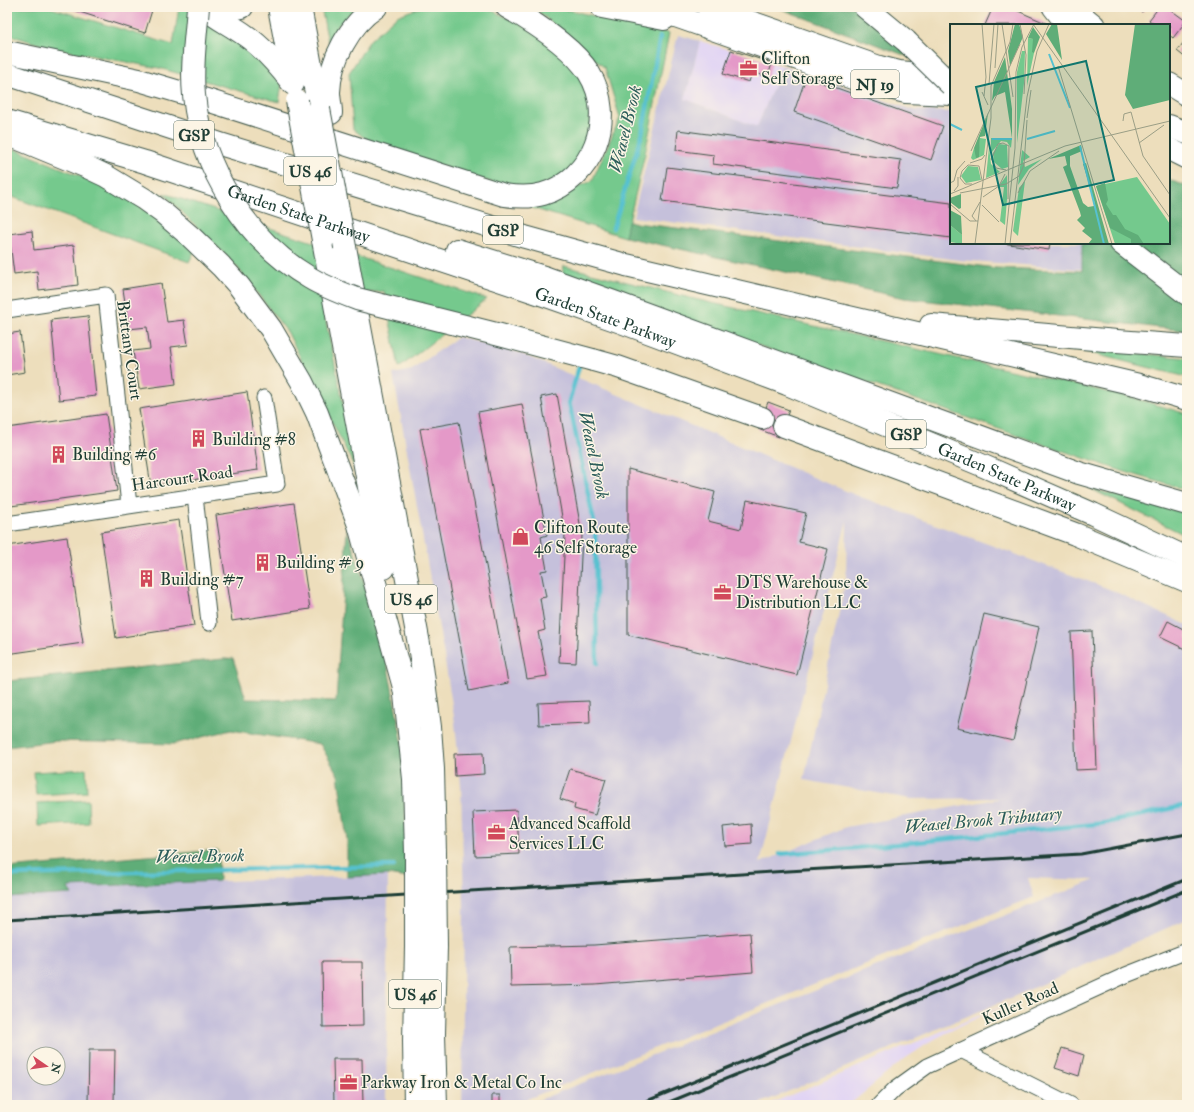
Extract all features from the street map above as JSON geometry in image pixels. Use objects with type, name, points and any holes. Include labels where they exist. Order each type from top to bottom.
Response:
[{"type":"main road","points":[[198,7],[193,74],[194,96],[203,139],[220,180],[243,217],[284,260],[309,278],[357,299],[500,335],[618,367],[762,418]]},
{"type":"main road","points":[[203,7],[214,16],[246,35],[266,52],[295,93]]},
{"type":"main road","points":[[224,7],[242,7]]},
{"type":"main road","name":"US 46","points":[[279,7],[397,636],[405,691],[414,779],[426,853],[426,946],[434,1034],[436,1105]]},
{"type":"main road","name":"US 46","points":[[300,7],[325,111],[345,247],[419,644],[430,734],[435,811],[426,853]]},
{"type":"main road","points":[[325,111],[331,78],[340,51],[357,24],[368,12],[376,7]]},
{"type":"main road","points":[[7,52],[139,80],[210,101],[504,195],[517,197],[530,196],[542,194],[554,189],[576,175],[585,165],[597,142],[602,119],[601,107],[595,84],[583,64],[554,38],[532,22],[507,7]]},
{"type":"main road","points":[[602,7],[707,17]]},
{"type":"main road","name":"NJ 19","points":[[650,7],[707,17],[899,72],[950,76]]},
{"type":"main road","points":[[865,7],[906,41],[950,84]]},
{"type":"main road","name":"NJ 19","points":[[707,17],[861,81],[906,92],[950,94]]},
{"type":"main road","name":"GSP","points":[[7,74],[220,144],[532,239],[626,265],[1139,385],[1187,399]]},
{"type":"main road","points":[[1170,85],[1187,95]]},
{"type":"main road","points":[[1170,102],[1187,108]]},
{"type":"main road","name":"Garden State Parkway","points":[[7,121],[145,162],[277,205],[621,322],[787,384],[979,464],[1093,514],[1187,558]]},
{"type":"main road","points":[[1170,126],[1187,133]]},
{"type":"main road","points":[[7,133],[106,176],[144,199],[162,212],[221,266],[252,302],[272,329],[302,382],[317,413],[359,525],[405,691]]},
{"type":"main road","points":[[1170,149],[1187,158]]},
{"type":"main road","points":[[277,205],[408,234],[540,276],[1079,473],[1187,504]]},
{"type":"main road","points":[[1122,244],[1187,294]]},
{"type":"main road","points":[[858,319],[1187,346]]},
{"type":"main road","points":[[784,426],[1075,534],[1187,581]]},
{"type":"main road","name":"US 46","points":[[415,1105],[414,1041],[426,946]]},
{"type":"street","points":[[1053,7],[1066,24]]},
{"type":"street","points":[[1072,7],[1093,24]]},
{"type":"street","name":"Brittany Court","points":[[7,310],[106,295],[129,505]]},
{"type":"street","name":"Harcourt Road","points":[[7,524],[277,484],[264,398]]},
{"type":"street","points":[[195,496],[209,623]]},
{"type":"street","name":"Kuller Road","points":[[879,1105],[895,1089],[927,1066],[1126,976],[1187,951]]},
{"type":"street","points":[[961,1050],[1071,1105]]},
{"type":"shaded area","points":[[678,35],[700,41],[685,99],[757,127],[782,66],[913,110],[950,112],[950,244],[1096,244],[1130,273],[959,260],[633,217]]},
{"type":"shaded area","points":[[700,41],[782,66],[757,127],[685,99]]},
{"type":"shaded area","points":[[458,337],[517,352],[853,494],[1109,589],[1187,625],[1187,919],[1013,997],[756,1105],[526,1105],[1095,880],[1028,878],[1034,897],[512,1105],[462,1105],[464,907],[461,785],[455,723],[444,655],[393,374],[412,370]],"holes":[[[847,520],[846,579],[804,780],[911,799],[1003,798],[846,827],[760,863]]]},
{"type":"shaded area","points":[[388,875],[386,1105],[7,1105],[7,898],[72,894],[68,888]]},
{"type":"shaded area","points":[[1025,996],[933,1040],[903,1060],[849,1105],[767,1105]]},
{"type":"green space","points":[[7,7],[48,7],[173,45],[179,7],[196,7],[283,77],[279,102],[159,68],[51,48],[7,34]]},
{"type":"green space","points":[[321,7],[356,7],[337,27],[328,42]]},
{"type":"green space","points":[[421,7],[484,7],[521,24],[570,58],[591,94],[591,132],[573,170],[544,188],[509,188],[371,143],[353,129],[349,73],[370,40],[397,16]]},
{"type":"green space","points":[[533,7],[555,7],[669,33],[645,154],[625,237],[529,207],[592,181],[620,118],[605,68]]},
{"type":"green space","points":[[776,7],[857,7],[912,58]]},
{"type":"green space","points":[[7,146],[127,195],[195,250],[189,262],[7,195]]},
{"type":"green space","points":[[1170,180],[1187,186],[1187,331],[904,298],[625,237],[628,222],[996,268],[1082,271],[1082,244],[1170,244]]},
{"type":"green space","points":[[163,193],[487,299],[399,368],[384,291],[321,298],[358,474],[288,333],[237,267]]},
{"type":"green space","points":[[564,266],[694,299],[1134,398],[1187,414],[1187,490],[1122,471],[1019,436],[774,351],[562,275]]},
{"type":"green space","points":[[1074,347],[1187,358],[1187,377],[1074,349]]},
{"type":"green space","points":[[1091,489],[1187,513],[1187,536]]},
{"type":"green space","points":[[347,529],[383,641],[402,741],[408,878],[388,875],[347,877],[347,840],[338,775],[320,744],[231,730],[173,744],[57,741],[7,747],[7,681],[233,658],[246,699],[336,701]]},
{"type":"green space","points":[[86,769],[87,792],[36,795],[34,772]]},
{"type":"green space","points":[[88,800],[89,823],[38,826],[37,803]]},
{"type":"green space","points":[[218,850],[219,881],[69,887],[68,888],[72,894],[7,898],[7,868]]},
{"type":"building","points":[[64,7],[153,7],[145,33]]},
{"type":"building","points":[[993,7],[1009,7],[1048,24],[985,24]]},
{"type":"building","points":[[1135,7],[1146,7],[1142,12]]},
{"type":"building","points":[[1159,7],[1167,7],[1186,21],[1173,38],[1170,36],[1170,24],[1154,24],[1149,20]]},
{"type":"building","points":[[1187,38],[1187,59],[1177,51]]},
{"type":"building","name":"Clifton Self Storage","points":[[731,50],[772,63],[768,77],[752,72],[749,82],[723,74]]},
{"type":"building","points":[[806,77],[943,126],[931,160],[794,112]]},
{"type":"building","points":[[678,130],[901,160],[897,188],[713,164],[714,155],[676,150]]},
{"type":"building","points":[[667,167],[950,203],[950,238],[662,201]]},
{"type":"building","points":[[32,231],[34,250],[74,245],[78,285],[39,290],[37,271],[14,274],[9,234]]},
{"type":"building","points":[[1009,244],[1050,244],[1049,250]]},
{"type":"building","points":[[161,283],[167,322],[184,320],[188,345],[171,347],[176,384],[139,389],[133,351],[150,349],[147,327],[129,329],[123,289]]},
{"type":"building","points":[[88,316],[96,396],[59,400],[51,320]]},
{"type":"building","points":[[20,332],[25,372],[7,375],[7,334]]},
{"type":"building","name":"Building #8","points":[[247,392],[258,470],[151,486],[139,409]]},
{"type":"building","points":[[557,394],[582,535],[576,663],[559,662],[565,534],[541,397]]},
{"type":"building","points":[[768,402],[789,410],[779,437],[758,429]]},
{"type":"building","points":[[522,404],[547,535],[541,537],[547,570],[541,571],[546,597],[540,598],[545,630],[538,632],[547,676],[527,679],[478,412]]},
{"type":"building","name":"Building #6","points":[[106,414],[117,491],[11,506],[7,480],[7,428]]},
{"type":"building","points":[[459,422],[508,683],[469,691],[420,429]]},
{"type":"building","name":"DTS Warehouse & Distribution LLC","points":[[628,469],[715,492],[708,521],[741,529],[747,500],[806,513],[799,542],[828,549],[797,675],[628,635]]},
{"type":"building","name":"Building # 9","points":[[294,503],[310,609],[232,621],[216,515]]},
{"type":"building","name":"Building #7","points":[[179,520],[194,626],[116,638],[101,532]]},
{"type":"building","points":[[67,537],[83,643],[7,654],[7,546]]},
{"type":"building","points":[[984,614],[1039,627],[1013,741],[957,728]]},
{"type":"building","points":[[1168,621],[1187,631],[1187,650],[1160,637]]},
{"type":"building","points":[[1092,631],[1097,769],[1076,770],[1071,632]]},
{"type":"building","points":[[589,701],[590,723],[539,725],[538,703]]},
{"type":"building","points":[[483,753],[484,774],[455,776],[454,754]]},
{"type":"building","points":[[570,769],[606,779],[595,815],[574,809],[575,804],[560,799]]},
{"type":"building","name":"Advanced Scaffold Services LLC","points":[[517,810],[519,854],[475,856],[473,812]]},
{"type":"building","points":[[751,824],[752,844],[725,846],[723,827]]},
{"type":"building","points":[[750,933],[753,972],[595,985],[511,987],[510,947],[594,945]]},
{"type":"building","points":[[322,962],[362,962],[363,1026],[323,1027]]},
{"type":"building","points":[[1062,1048],[1084,1055],[1079,1076],[1055,1068]]},
{"type":"building","points":[[89,1050],[115,1050],[114,1103],[88,1103]]},
{"type":"building","name":"Parkway Iron & Metal Co Inc","points":[[333,1059],[362,1059],[363,1105],[334,1105]]},
{"type":"building","points":[[492,1095],[500,1095],[500,1105],[492,1105]]},
{"type":"waterway","name":"Weasel Brook","points":[[613,228],[642,134],[660,37]]},
{"type":"waterway","name":"Weasel Brook","points":[[580,363],[569,402],[595,527],[597,663]]},
{"type":"waterway","name":"Weasel Brook Tributary","points":[[780,854],[857,848],[1105,823],[1187,805]]},
{"type":"waterway","name":"Weasel Brook","points":[[7,875],[394,866]]},
{"type":"railway","points":[[7,920],[1081,854],[1187,834]]},
{"type":"railway","points":[[637,1105],[1187,879]]},
{"type":"railway","points":[[662,1105],[1187,890]]},
{"type":"place","name":"Clifton Self Storage","points":[[748,68]]},
{"type":"place","name":"Building #8","points":[[199,439]]},
{"type":"place","name":"Building #6","points":[[59,454]]},
{"type":"place","name":"Clifton Route 46 Self Storage","points":[[521,537]]},
{"type":"place","name":"Building # 9","points":[[263,562]]},
{"type":"place","name":"Building #7","points":[[147,579]]},
{"type":"place","name":"DTS Warehouse & Distribution LLC","points":[[723,592]]},
{"type":"place","name":"Advanced Scaffold Services LLC","points":[[496,833]]},
{"type":"place","name":"Parkway Iron & Metal Co Inc","points":[[348,1082]]}]
